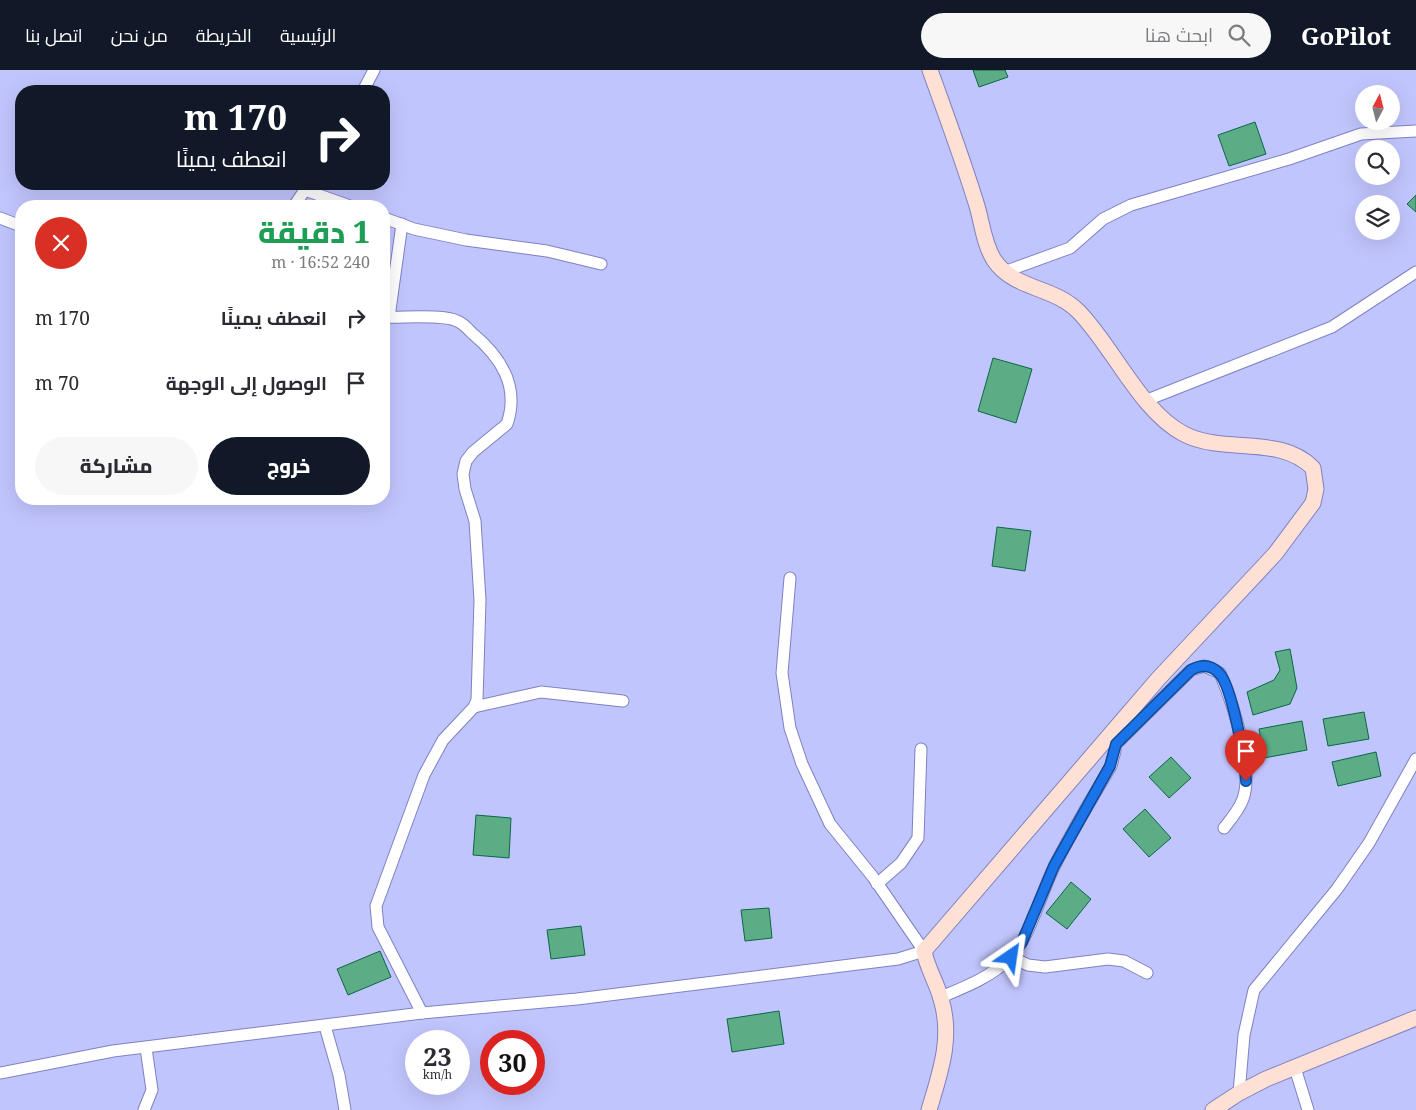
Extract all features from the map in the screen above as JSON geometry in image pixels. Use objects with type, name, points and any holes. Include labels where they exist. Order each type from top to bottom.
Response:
[{"type":"main road","points":[[929,1110],[946,1050],[945,1014],[941,997],[924,951],[1115,738],[1221,609],[1275,554],[1313,503],[1316,489],[1313,468],[1296,455],[1282,449],[1214,445],[1200,441],[1175,428],[1160,416],[1146,400],[1079,311],[1058,295],[1014,280],[1004,272],[994,259],[985,237],[977,206],[930,70]]},
{"type":"main road","points":[[1213,1110],[1239,1093],[1416,1018]]},
{"type":"street","points":[[366,85],[374,70]]},
{"type":"street","points":[[1004,272],[1070,248],[1103,220],[1131,205],[1289,159],[1362,134],[1416,131]]},
{"type":"street","points":[[314,190],[336,200]]},
{"type":"street","points":[[0,218],[15,224]]},
{"type":"street","points":[[390,220],[466,240],[548,251],[601,264]]},
{"type":"street","points":[[390,294],[402,224]]},
{"type":"street","points":[[1146,400],[1332,327],[1416,272]]},
{"type":"street","points":[[390,317],[443,318],[458,321],[479,338],[494,355],[506,371],[511,388],[507,424],[473,452],[466,460],[463,474],[464,489],[475,521],[480,600],[478,692],[474,707],[443,740],[424,775],[376,906],[378,927],[422,1013]]},
{"type":"street","points":[[0,1073],[75,1058],[146,1048],[422,1013],[577,998],[898,959],[924,951],[877,884],[830,824],[802,764],[790,728],[782,673],[790,578]]},
{"type":"street","points":[[941,997],[986,976],[1011,957],[1022,942],[1054,866],[1110,766],[1115,738],[1191,670],[1204,666],[1220,673],[1242,746],[1246,781],[1244,796],[1238,810],[1224,828]]},
{"type":"street","points":[[474,707],[541,692],[623,701]]},
{"type":"street","points":[[877,884],[901,863],[918,838],[921,748]]},
{"type":"street","points":[[1239,1093],[1244,1035],[1254,990],[1343,882],[1369,844],[1416,759]]},
{"type":"street","points":[[1011,957],[1028,965],[1045,967],[1108,959],[1124,961],[1147,973]]},
{"type":"street","points":[[325,1026],[339,1075],[345,1110]]},
{"type":"street","points":[[144,1110],[152,1090],[146,1048]]},
{"type":"street","points":[[1295,1068],[1308,1110]]},
{"type":"building","points":[[973,70],[1005,70],[1008,77],[979,87]]},
{"type":"building","points":[[1255,122],[1266,154],[1229,166],[1218,135]]},
{"type":"building","points":[[1416,195],[1416,212],[1407,204]]},
{"type":"building","points":[[993,358],[1032,369],[1016,423],[978,411]]},
{"type":"building","points":[[997,527],[1031,531],[1025,571],[992,566]]},
{"type":"building","points":[[1290,649],[1297,688],[1290,704],[1253,715],[1247,692],[1274,680],[1280,670],[1275,652]]},
{"type":"building","points":[[1364,712],[1369,739],[1328,746],[1323,719]]},
{"type":"building","points":[[1302,721],[1307,750],[1264,758],[1259,729]]},
{"type":"building","points":[[1376,752],[1381,776],[1338,786],[1332,762]]},
{"type":"building","points":[[1171,757],[1191,778],[1169,798],[1149,777]]},
{"type":"building","points":[[1145,809],[1171,838],[1149,857],[1123,829]]},
{"type":"building","points":[[476,815],[511,818],[509,858],[473,855]]},
{"type":"building","points":[[1071,882],[1091,899],[1067,929],[1046,913]]},
{"type":"building","points":[[769,908],[772,938],[745,941],[741,910]]},
{"type":"building","points":[[581,926],[585,955],[551,959],[547,930]]},
{"type":"building","points":[[380,951],[391,977],[348,995],[337,969]]},
{"type":"building","points":[[779,1011],[784,1044],[732,1052],[727,1019]]},
{"type":"route","points":[[1011,957],[1022,942],[1054,866],[1110,766],[1116,744],[1197,666],[1212,668],[1220,673],[1225,684],[1242,746],[1246,781]]}]
